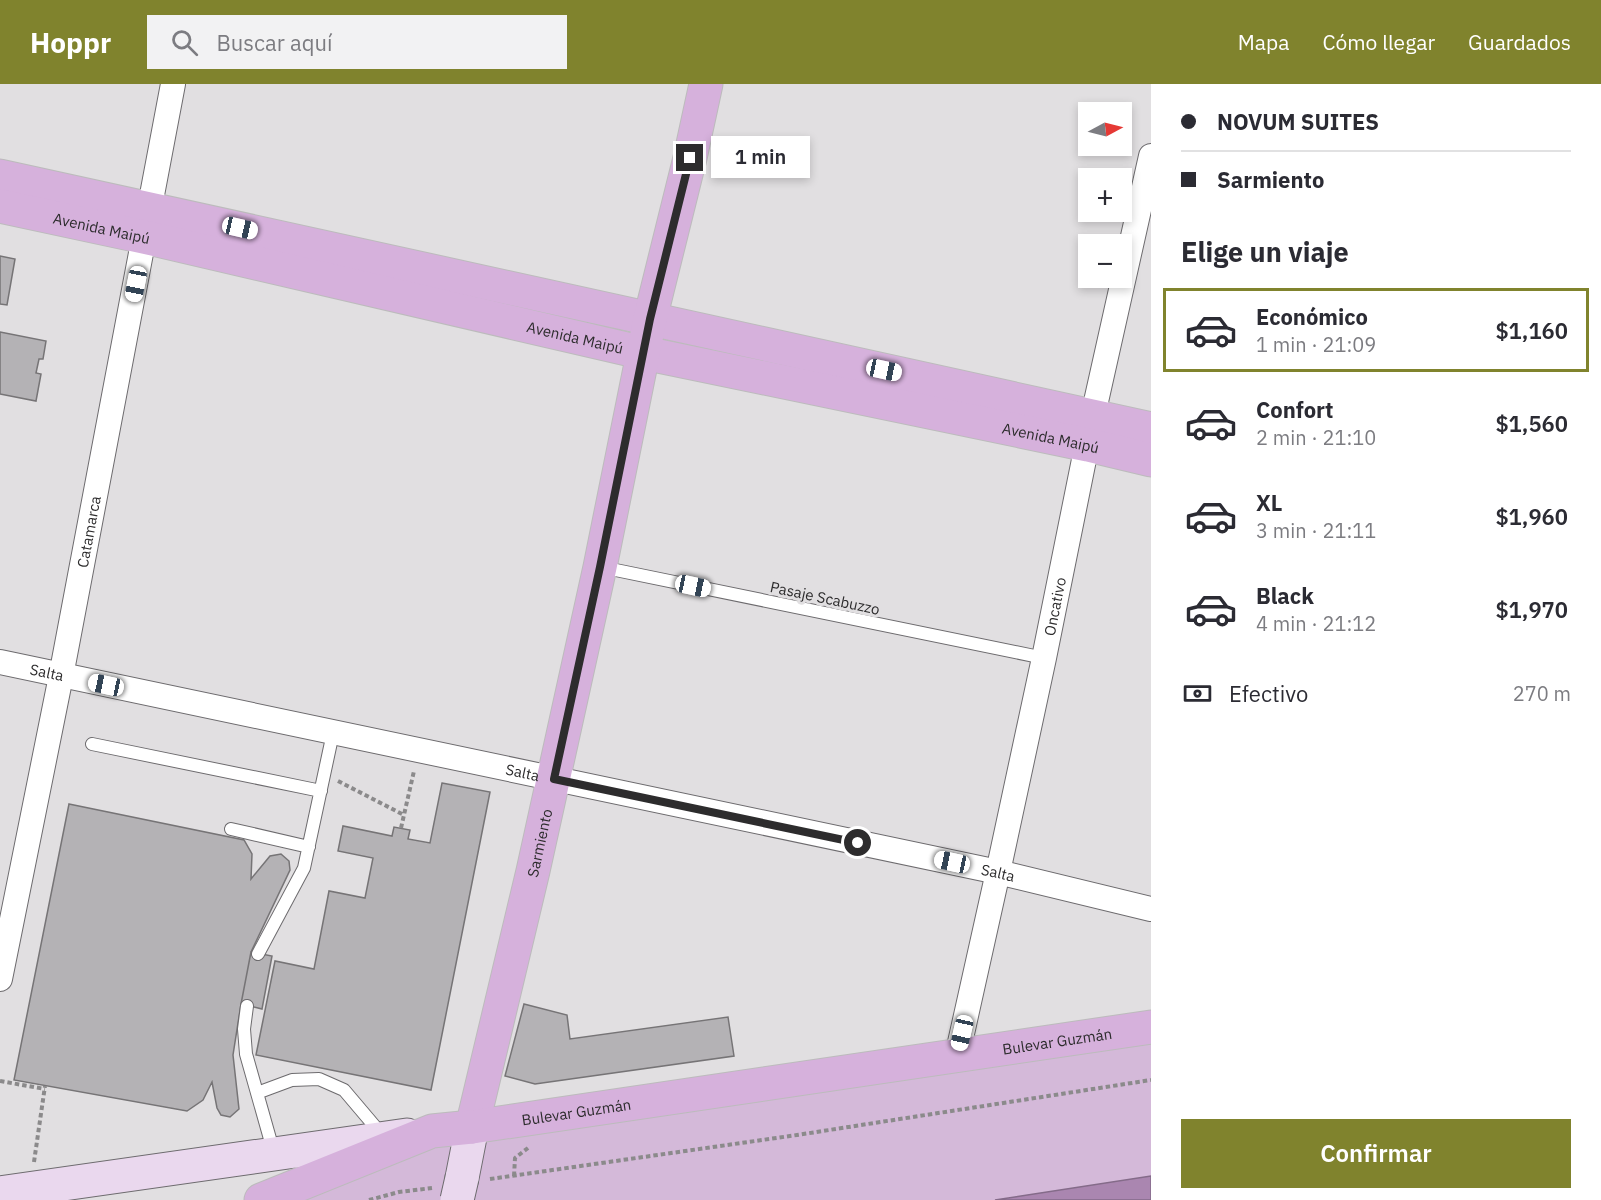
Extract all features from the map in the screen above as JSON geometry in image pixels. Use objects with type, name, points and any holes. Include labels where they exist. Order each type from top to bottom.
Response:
[{"type":"main road","name":"Sarmiento","points":[[458,1186],[554,779],[650,319],[706,84]]},
{"type":"main road","name":"Avenida Maipú","points":[[0,176],[147,223],[644,353],[1090,430],[1151,429]]},
{"type":"main road","name":"Avenida Maipú","points":[[0,206],[147,223],[650,319],[1090,430],[1151,460]]},
{"type":"main road","name":"Bulevar Guzmán","points":[[15,1190],[472,1127],[1151,1028]]},
{"type":"main road","points":[[261,1200],[432,1131]]},
{"type":"street","name":"Catamarca","points":[[0,979],[61,676],[173,84]]},
{"type":"street","name":"Oncativo","points":[[957,1056],[1044,658],[1090,430],[1151,156]]},
{"type":"street","name":"Salta","points":[[0,662],[998,872],[1151,909]]},
{"type":"lane","name":"Pasaje Scabuzzo","points":[[600,567],[1044,658]]},
{"type":"lane","points":[[258,954],[304,868],[333,733]]},
{"type":"lane","points":[[92,744],[321,791]]},
{"type":"lane","points":[[231,829],[309,847]]},
{"type":"lane","points":[[247,1006],[244,1029],[246,1054],[274,1153]]},
{"type":"lane","points":[[257,1093],[292,1080],[319,1080],[344,1090],[385,1138]]},
{"type":"path","points":[[401,828],[419,751]]},
{"type":"path","points":[[324,774],[404,815]]},
{"type":"path","points":[[369,1200],[399,1192],[458,1186],[1151,1080]]},
{"type":"path","points":[[0,1081],[45,1087],[15,1190]]},
{"type":"shaded area","points":[[1151,1027],[1151,1176],[995,1200],[261,1200],[432,1131]]},
{"type":"shaded area","points":[[1151,1176],[1151,1200],[995,1200]]},
{"type":"building","points":[[0,256],[15,259],[7,305],[0,304]]},
{"type":"building","points":[[0,332],[46,341],[43,359],[39,359],[36,373],[41,374],[36,401],[0,394]]},
{"type":"building","points":[[442,783],[490,792],[431,1090],[256,1055],[275,961],[314,969],[329,891],[365,898],[373,858],[338,851],[343,826],[392,836],[394,827],[410,830],[408,839],[430,843]]},
{"type":"building","points":[[69,804],[244,840],[252,854],[251,879],[270,856],[281,854],[289,861],[290,870],[251,952],[233,1055],[239,1109],[230,1117],[221,1115],[217,1108],[212,1082],[203,1100],[187,1111],[14,1080]]},
{"type":"building","points":[[251,952],[272,956],[262,1009],[241,1004]]},
{"type":"building","points":[[524,1004],[567,1015],[570,1039],[728,1017],[734,1056],[535,1084],[505,1076]]},
{"type":"route","points":[[690,158],[650,319],[554,779],[858,843]]}]
